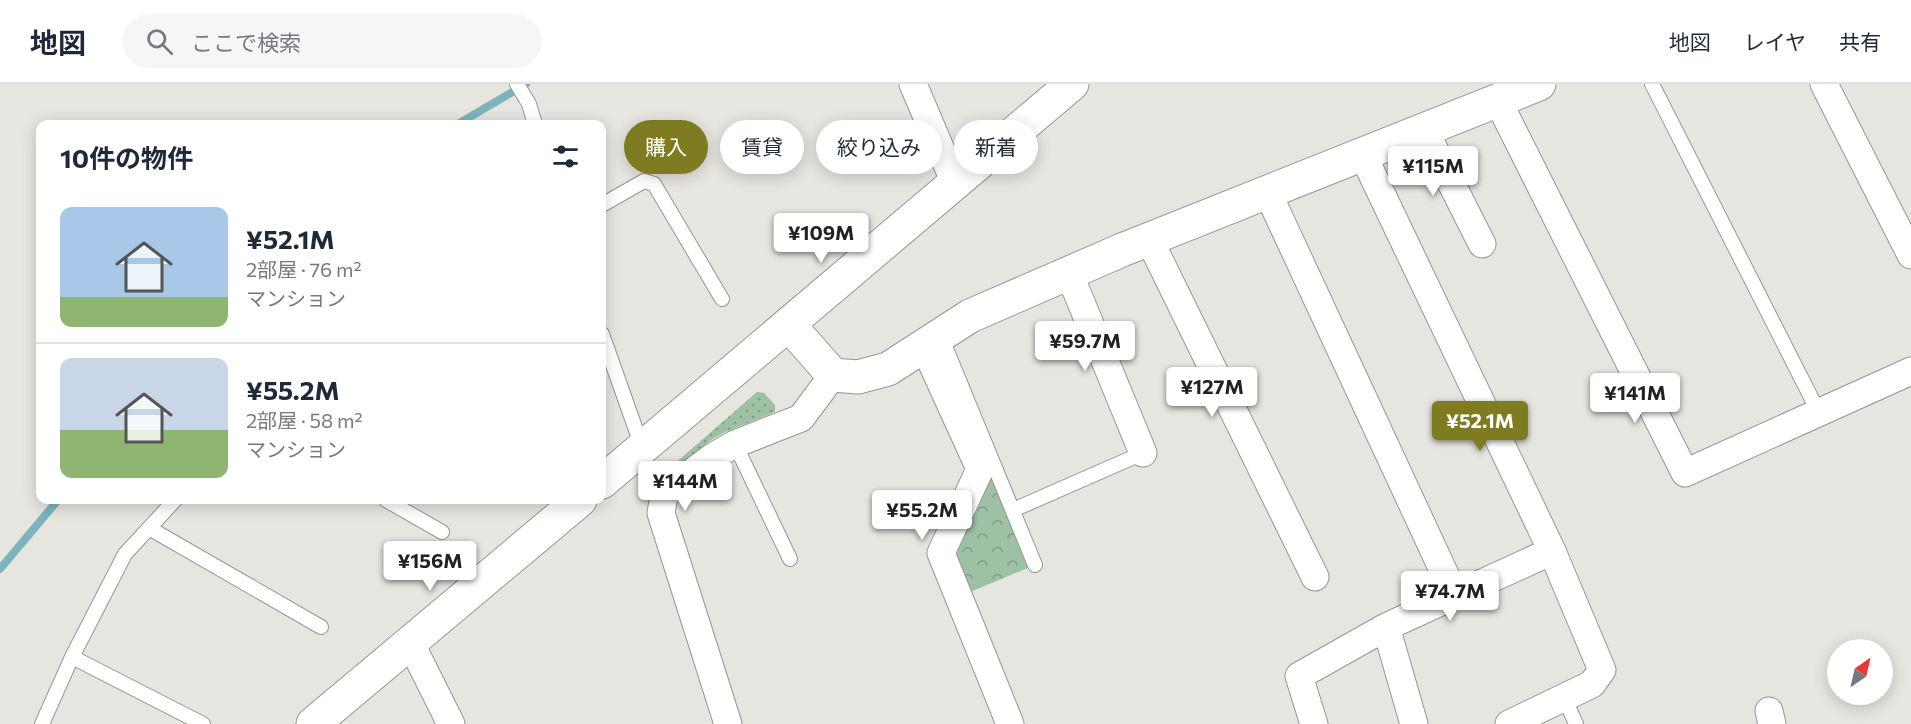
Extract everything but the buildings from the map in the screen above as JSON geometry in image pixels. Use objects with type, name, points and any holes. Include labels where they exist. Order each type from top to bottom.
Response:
[{"type":"street","points":[[913,84],[955,183]]},
{"type":"street","points":[[606,478],[1072,84]]},
{"type":"street","points":[[1824,84],[1911,255]]},
{"type":"street","points":[[789,325],[833,375],[858,377],[888,369],[936,348],[970,316],[1149,239],[1519,90],[1685,473],[1911,371]]},
{"type":"street","points":[[1424,129],[1482,244]]},
{"type":"street","points":[[1362,153],[1552,551],[1602,670],[1592,684],[1509,724]]},
{"type":"street","points":[[1267,191],[1455,596]]},
{"type":"street","points":[[1149,239],[1315,577]]},
{"type":"street","points":[[1069,273],[1143,453]]},
{"type":"street","points":[[936,348],[980,469],[941,553],[1010,724]]},
{"type":"street","points":[[728,724],[661,513],[664,496],[671,488],[714,456],[735,444],[801,418],[833,375]]},
{"type":"street","points":[[313,724],[575,504]]},
{"type":"street","points":[[1314,724],[1299,676],[1386,627],[1552,551]]},
{"type":"street","points":[[1386,627],[1414,724]]},
{"type":"street","points":[[410,642],[451,724]]},
{"type":"lane","points":[[517,84],[529,104],[534,120]]},
{"type":"lane","points":[[1652,84],[1819,413]]},
{"type":"lane","points":[[606,203],[644,181],[654,184],[722,299]]},
{"type":"lane","points":[[606,345],[642,447]]},
{"type":"lane","points":[[936,348],[1013,510],[1035,565]]},
{"type":"lane","points":[[735,444],[790,560]]},
{"type":"lane","points":[[1013,510],[1143,453]]},
{"type":"lane","points":[[42,724],[72,657],[125,554],[171,504]]},
{"type":"lane","points":[[393,504],[442,532]]},
{"type":"lane","points":[[148,528],[321,627]]},
{"type":"lane","points":[[72,657],[203,724]]},
{"type":"lane","points":[[1564,698],[1576,724]]},
{"type":"green space","points":[[757,392],[764,393],[775,405],[775,412],[711,440],[667,475],[648,516],[650,492],[665,472]]},
{"type":"green space","points":[[995,466],[1035,565],[970,592],[955,551]]},
{"type":"waterway","points":[[465,120],[526,84]]},
{"type":"waterway","points":[[0,569],[55,504]]}]
